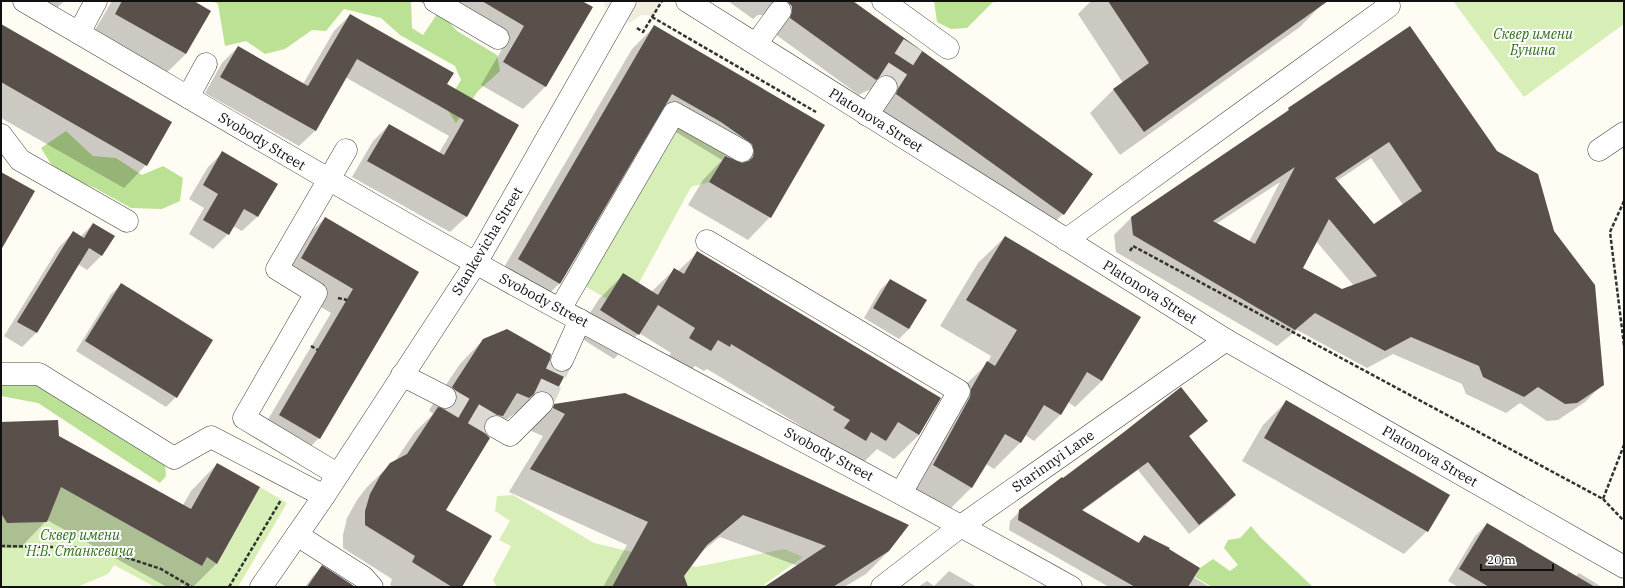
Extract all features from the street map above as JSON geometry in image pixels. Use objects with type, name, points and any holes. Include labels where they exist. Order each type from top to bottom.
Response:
[{"type":"street","name":"Svobody Street","points":[[24,1],[329,180],[476,263],[901,493],[1071,587]]},
{"type":"street","points":[[79,33],[96,1]]},
{"type":"street","points":[[435,1],[498,38]]},
{"type":"street","name":"Stankevicha Street","points":[[261,587],[324,496],[476,263],[625,1]]},
{"type":"street","name":"Platonova Street","points":[[687,1],[1226,340],[1624,567]]},
{"type":"street","points":[[883,1],[918,38],[948,48]]},
{"type":"street","points":[[1066,240],[1389,6],[1386,1]]},
{"type":"street","points":[[756,44],[780,11]]},
{"type":"street","points":[[188,97],[206,64]]},
{"type":"street","points":[[867,114],[886,87]]},
{"type":"street","points":[[560,309],[674,113],[742,151]]},
{"type":"street","points":[[1599,150],[1624,133]]},
{"type":"street","points":[[1,135],[20,160],[127,221]]},
{"type":"street","points":[[338,474],[244,418],[316,293],[277,269],[346,150]]},
{"type":"street","points":[[707,241],[959,391],[901,493]]},
{"type":"street","points":[[562,360],[580,320]]},
{"type":"street","name":"Starinnyi Lane","points":[[882,587],[961,526],[1226,340]]},
{"type":"street","points":[[1,374],[39,374],[174,458],[211,437],[324,496]]},
{"type":"street","points":[[402,375],[445,397]]},
{"type":"street","points":[[496,427],[510,435],[542,403]]},
{"type":"street","points":[[297,535],[363,577],[372,587]]},
{"type":"path","points":[[636,28],[643,32],[662,1]]},
{"type":"path","points":[[1624,202],[1610,232],[1624,345]]},
{"type":"path","points":[[1117,272],[1133,246],[1603,499],[1624,521]]},
{"type":"path","points":[[1603,499],[1624,445]]},
{"type":"path","points":[[229,587],[293,480]]},
{"type":"path","points":[[1,546],[98,548],[161,569],[192,587]]},
{"type":"green space","points":[[213,1],[411,1],[412,28],[423,35],[439,11],[457,31],[497,55],[500,71],[478,91],[456,123],[445,106],[461,80],[455,66],[400,35],[381,18],[344,9],[326,31],[312,30],[285,49],[265,54],[246,41],[225,46],[218,4]]},
{"type":"green space","points":[[934,1],[994,1],[967,28],[951,29],[937,22]]},
{"type":"green space","name":"Cквер имени Бунина","points":[[1453,1],[1624,1],[1624,24],[1524,97]]},
{"type":"green space","points":[[676,127],[726,153],[709,182],[691,187],[639,283],[607,299],[583,285]]},
{"type":"green space","points":[[66,131],[93,156],[116,158],[142,175],[163,166],[183,178],[180,201],[162,209],[131,208],[95,188],[56,172],[41,148]]},
{"type":"green space","points":[[1,380],[39,383],[165,463],[166,476],[160,483],[38,403],[1,396]]},
{"type":"green space","name":"Сквер имени Н.В. Станкевича","points":[[61,487],[202,566],[207,557],[218,563],[260,487],[287,503],[238,587],[155,587],[114,565],[108,574],[77,587],[1,587],[1,513],[47,522]]},
{"type":"green space","points":[[513,495],[594,543],[696,567],[784,549],[803,557],[765,584],[766,587],[497,587],[493,580],[511,546],[499,540],[510,521],[495,511],[497,496]]},
{"type":"green space","points":[[1251,526],[1261,538],[1313,587],[1212,587],[1195,577],[1200,568],[1213,559],[1230,571],[1238,565],[1224,548],[1228,540],[1240,538]]},
{"type":"shaded area","points":[[605,1],[662,1],[652,17],[641,15],[630,23],[604,6]]},
{"type":"building","points":[[122,1],[194,1],[211,11],[186,54],[115,14]]},
{"type":"building","points":[[482,1],[582,1],[593,7],[546,87],[503,62],[524,26]]},
{"type":"building","points":[[787,1],[853,1],[1093,174],[1064,215],[896,94],[898,88],[897,82],[893,77],[887,75],[881,76],[876,80],[790,18],[792,6]]},
{"type":"building","points":[[1108,1],[1328,1],[1144,132],[1113,89],[1149,63]]},
{"type":"building","points":[[350,14],[454,73],[447,84],[519,125],[467,217],[367,161],[389,124],[444,155],[464,120],[357,59],[316,131],[220,77],[238,46],[308,86]]},
{"type":"building","points":[[1,24],[172,122],[147,166],[1,82]]},
{"type":"building","points":[[654,25],[825,125],[771,218],[709,182],[725,156],[742,163],[749,161],[753,157],[754,151],[752,144],[721,122],[672,94],[560,284],[518,259]]},
{"type":"building","points":[[1410,26],[1497,151],[1538,174],[1554,231],[1595,285],[1604,385],[1577,403],[1565,404],[1538,387],[1524,397],[1483,377],[1479,366],[1411,337],[1385,351],[1315,313],[1295,330],[1133,235],[1131,217],[1289,110],[1288,108]],"holes":[[[1389,142],[1422,191],[1374,224],[1335,178]],[[1295,167],[1255,244],[1213,221]],[[1329,219],[1377,276],[1342,289],[1303,268]]]},
{"type":"building","points":[[222,151],[278,184],[258,217],[244,209],[229,235],[203,220],[218,194],[203,185]]},
{"type":"building","points":[[1,172],[35,191],[1,250]]},
{"type":"building","points":[[325,217],[419,272],[320,439],[279,415],[353,289],[301,258]]},
{"type":"building","points":[[93,223],[115,236],[102,256],[89,248],[37,333],[17,322],[73,231],[84,238]]},
{"type":"building","points":[[1005,236],[1141,317],[1102,381],[1087,372],[1061,415],[1044,405],[1021,443],[1005,434],[972,488],[933,465],[970,397],[971,389],[987,361],[995,366],[1017,330],[966,300]]},
{"type":"building","points":[[697,251],[941,398],[919,435],[898,422],[886,441],[871,432],[866,441],[844,428],[850,420],[833,410],[835,407],[731,344],[730,347],[718,340],[711,351],[689,338],[695,328],[658,305],[639,335],[600,310],[623,273],[658,295],[674,268],[684,274]]},
{"type":"building","points":[[890,279],[927,300],[909,329],[873,308]]},
{"type":"building","points":[[121,283],[213,340],[177,398],[85,341]]},
{"type":"building","points":[[507,329],[551,354],[550,362],[552,367],[557,371],[567,371],[553,398],[551,394],[545,391],[538,391],[529,398],[517,393],[503,416],[489,416],[485,421],[485,433],[490,438],[446,510],[492,536],[462,587],[452,587],[412,562],[415,556],[365,525],[365,511],[370,494],[380,476],[390,463],[407,454],[438,407],[446,409],[451,408],[456,403],[456,391],[452,387],[483,339]]},
{"type":"building","points":[[1181,387],[1208,421],[1189,436],[1236,495],[1199,525],[1148,462],[1082,510],[1139,543],[1144,535],[1170,548],[1169,549],[1200,568],[1188,587],[1135,587],[1018,520],[1019,510],[1124,432]]},
{"type":"building","points":[[625,393],[909,525],[889,551],[833,587],[764,587],[826,546],[743,515],[707,545],[684,576],[688,587],[612,587],[648,522],[530,469],[565,414],[553,408],[554,404]]},
{"type":"building","points":[[1286,400],[1450,495],[1428,532],[1264,438]]},
{"type":"building","points":[[58,420],[59,436],[191,509],[217,463],[260,487],[217,564],[207,557],[202,566],[61,487],[47,522],[7,523],[1,513],[1,422]]},
{"type":"building","points":[[1487,523],[1595,587],[1489,587],[1459,569]]},
{"type":"building","points":[[322,565],[351,584],[355,587],[307,587]]},
{"type":"tunnel","points":[[886,87],[913,45]]},
{"type":"tunnel","points":[[542,403],[562,360]]},
{"type":"tunnel","points":[[445,397],[496,427]]}]
